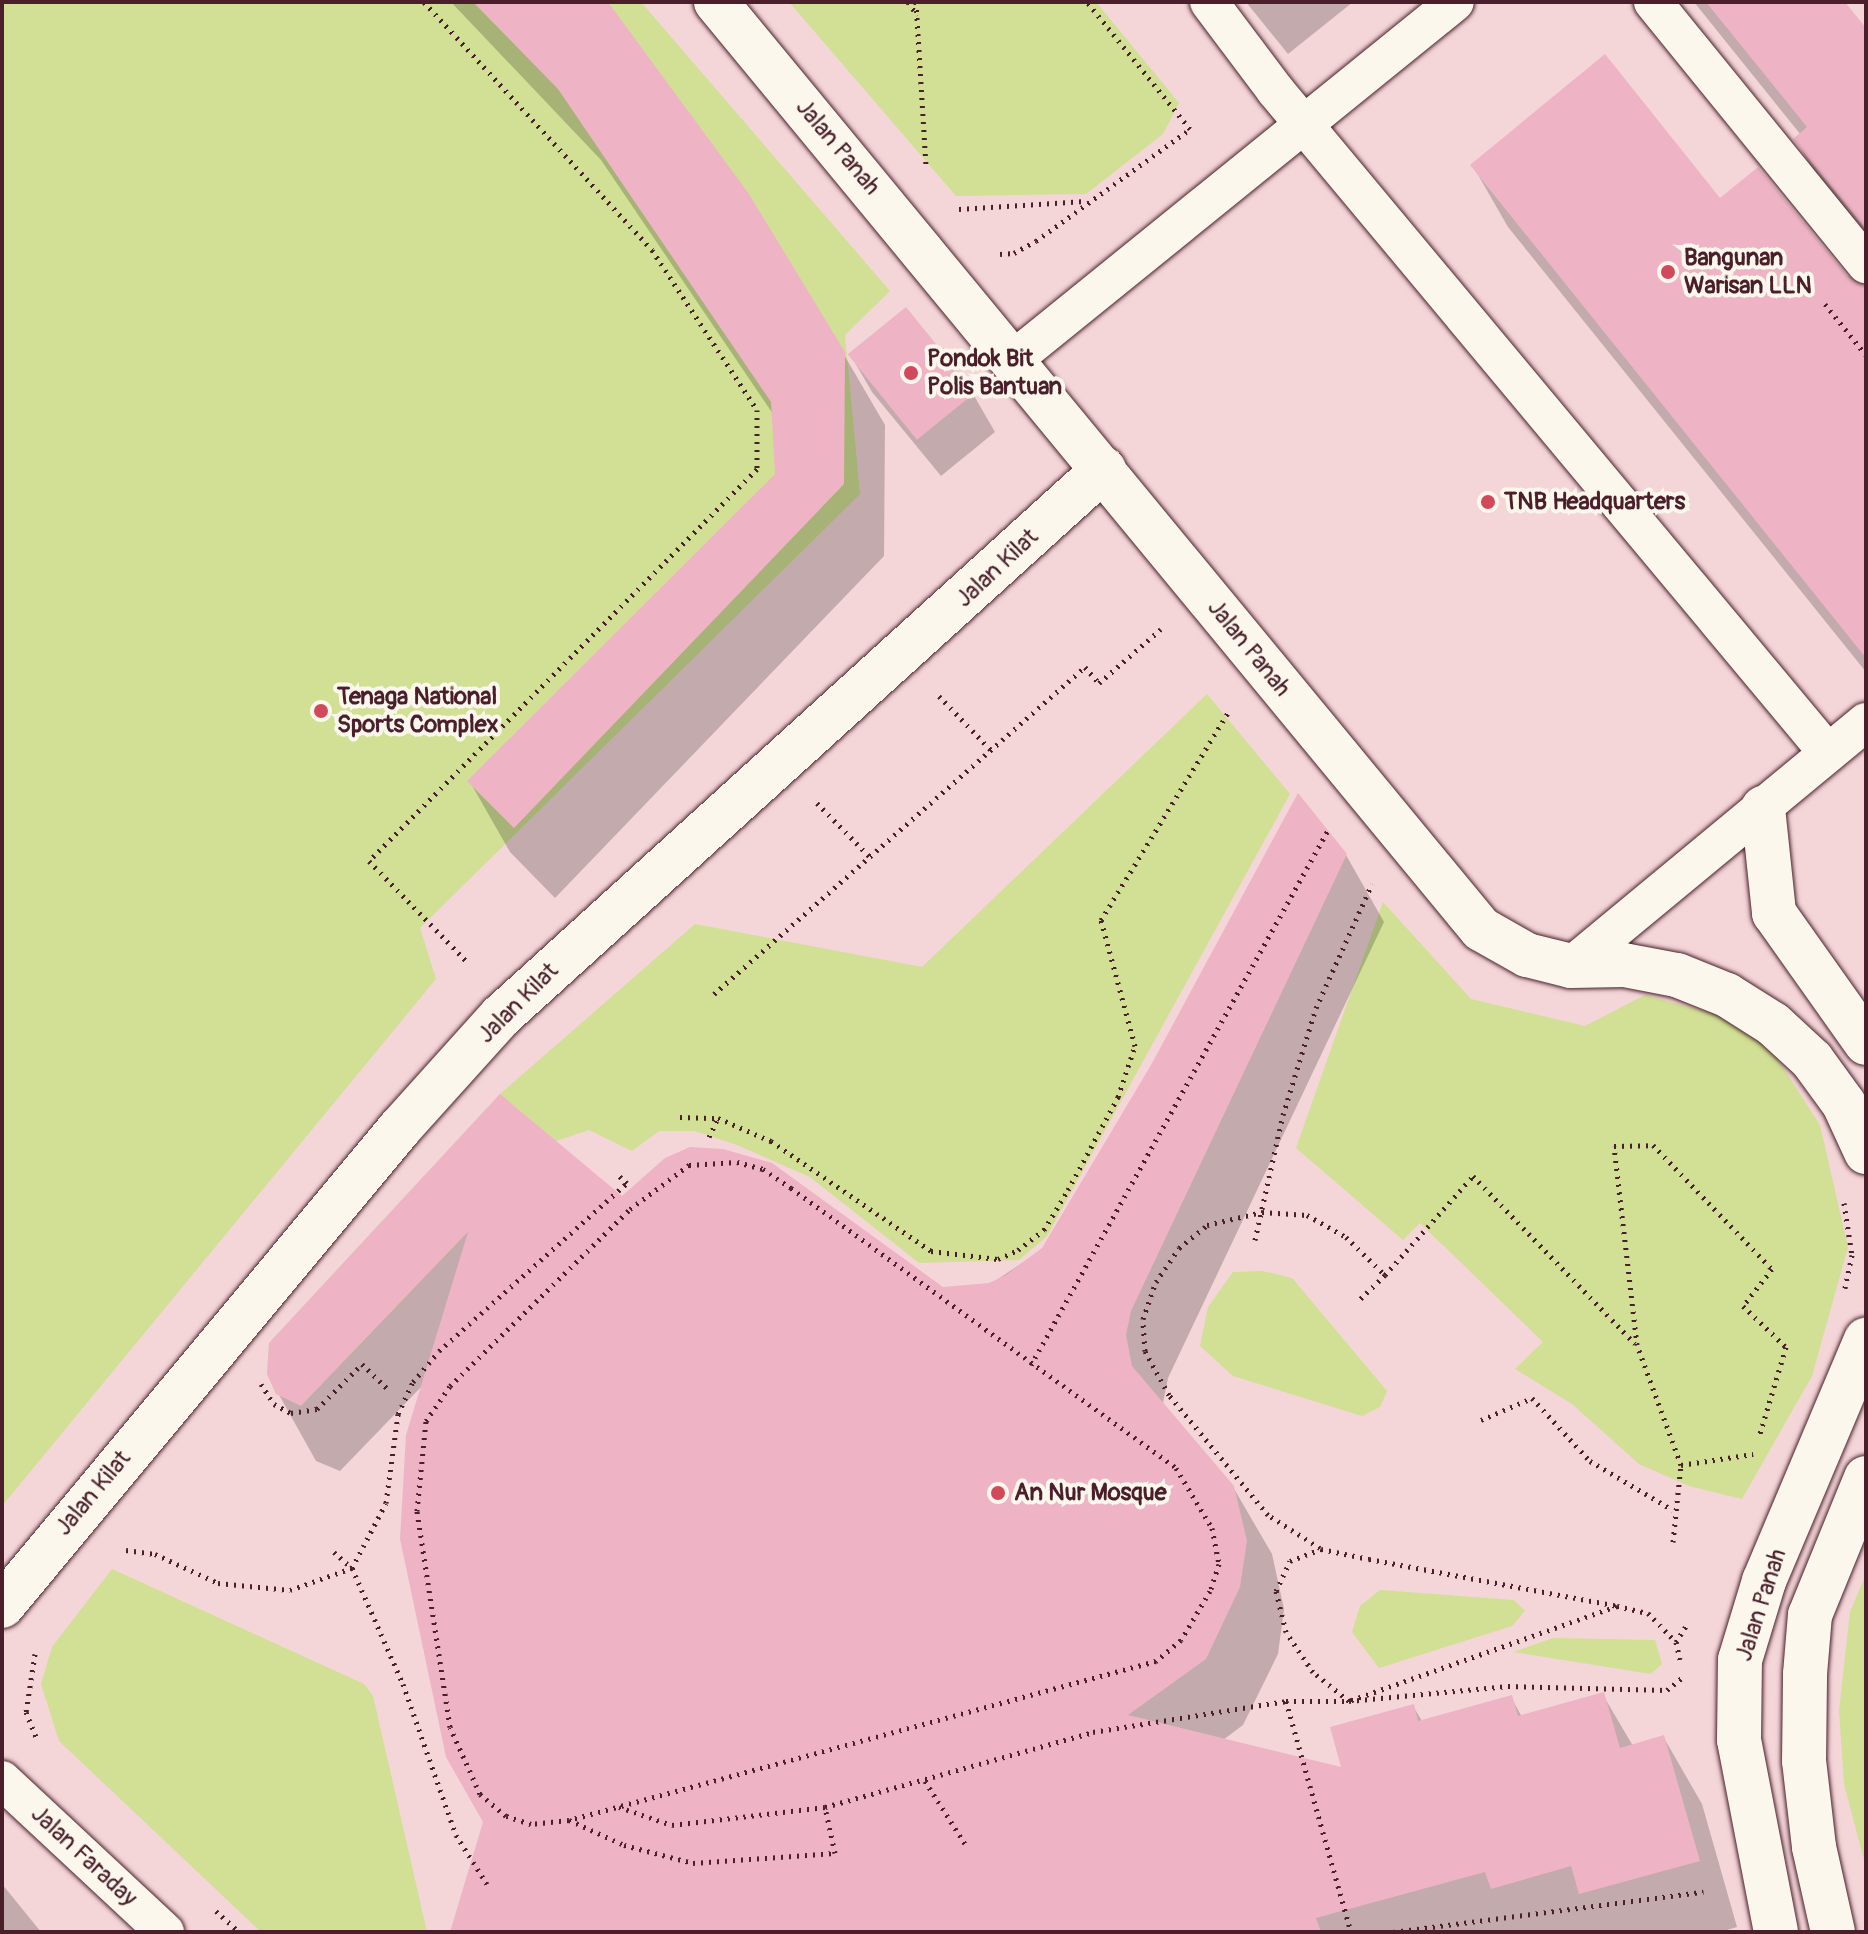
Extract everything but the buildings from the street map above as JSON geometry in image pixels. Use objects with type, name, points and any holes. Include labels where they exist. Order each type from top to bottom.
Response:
[{"type":"street","name":"Jalan Panah","points":[[716,2],[1014,359],[1410,849],[1481,929],[1527,955],[1571,966],[1624,965],[1677,975],[1750,1009],[1812,1060],[1844,1104],[1866,1152]]},
{"type":"street","name":"Jalan Kilat","points":[[2,1606],[400,1128],[501,1016],[619,904],[779,766],[1104,469]]},
{"type":"street","points":[[1763,808],[1774,913],[1866,1043]]},
{"type":"street","name":"Jalan Panah","points":[[1776,1932],[1739,1740],[1740,1660],[1764,1581],[1862,1368]]},
{"type":"street","name":"Jalan Panah","points":[[1833,1932],[1814,1847],[1806,1775],[1805,1674],[1810,1615],[1866,1478]]},
{"type":"lane","points":[[1209,2],[1828,753]]},
{"type":"lane","points":[[1014,359],[1455,2]]},
{"type":"lane","points":[[1653,2],[1866,264]]},
{"type":"lane","points":[[1571,966],[1866,722]]},
{"type":"lane","name":"Jalan Faraday","points":[[2,1780],[165,1932]]},
{"type":"path","points":[[424,2],[652,250],[757,410],[757,469],[369,861],[469,964]]},
{"type":"path","points":[[908,2],[918,16]]},
{"type":"path","points":[[916,2],[927,182]]},
{"type":"path","points":[[989,249],[1014,253],[1190,129],[1087,2]]},
{"type":"path","points":[[950,209],[1087,200]]},
{"type":"path","points":[[714,994],[1085,667],[1099,683],[1204,592]]},
{"type":"path","points":[[901,656],[991,750]]},
{"type":"path","points":[[680,1117],[718,1118],[771,1141],[931,1251],[998,1259],[1044,1230],[1118,1097],[1135,1046],[1101,920],[1260,661]]},
{"type":"path","points":[[779,766],[870,857]]},
{"type":"path","points":[[1031,1365],[1329,830]]},
{"type":"path","points":[[1255,1240],[1283,1115],[1316,1008],[1378,873],[1410,849]]},
{"type":"path","points":[[709,1137],[718,1118]]},
{"type":"path","points":[[1673,1542],[1673,1510],[1681,1465],[1637,1345],[1614,1146],[1653,1145],[1772,1269],[1743,1306],[1786,1347],[1752,1458],[1681,1465]]},
{"type":"path","points":[[737,1162],[763,1169],[791,1188],[1176,1468],[1195,1495],[1212,1528],[1219,1564],[1199,1614],[1181,1640],[1156,1661],[619,1807],[569,1820],[531,1824],[506,1816],[480,1794],[458,1754],[417,1511],[426,1421],[450,1386],[580,1255],[689,1165],[737,1162]]},
{"type":"path","points":[[122,1551],[134,1547],[218,1583],[290,1590],[352,1568],[386,1503],[398,1414],[413,1382],[439,1351],[627,1183],[618,1175]]},
{"type":"path","points":[[1357,1302],[1473,1176],[1637,1345]]},
{"type":"path","points":[[1841,1190],[1852,1255],[1841,1303]]},
{"type":"path","points":[[619,1807],[672,1825],[825,1807],[1093,1732],[1286,1701],[1349,1701],[1508,1686],[1667,1690],[1684,1676],[1676,1642],[1648,1613],[1321,1549],[1268,1515],[1169,1395],[1145,1351],[1143,1319],[1156,1282],[1179,1248],[1207,1225],[1262,1212],[1307,1215],[1346,1237],[1385,1275]]},
{"type":"path","points":[[258,1372],[274,1404],[291,1413],[317,1409],[362,1364],[390,1391]]},
{"type":"path","points":[[1481,1420],[1532,1398],[1590,1461],[1673,1510]]},
{"type":"path","points":[[1321,1549],[1290,1561],[1276,1591],[1286,1632],[1313,1672],[1349,1701]]},
{"type":"path","points":[[334,1552],[352,1568],[403,1684],[456,1835],[487,1884]]},
{"type":"path","points":[[1349,1701],[1617,1606]]},
{"type":"path","points":[[1676,1642],[1690,1618]]},
{"type":"path","points":[[38,1741],[26,1712],[40,1642]]},
{"type":"path","points":[[1286,1701],[1351,1932]]},
{"type":"path","points":[[925,1781],[967,1847]]},
{"type":"path","points":[[569,1820],[624,1845],[693,1863],[835,1853],[825,1807]]},
{"type":"path","points":[[1393,1932],[1703,1892]]},
{"type":"path","points":[[205,1900],[239,1932]]},
{"type":"shaded area","points":[[2,2],[1866,2],[1866,1932],[2,1932]]},
{"type":"green space","name":"Tenaga National Sports Complex","points":[[2,2],[641,2],[890,291],[845,335],[860,494],[420,928],[436,979],[2,1506]]},
{"type":"green space","points":[[789,2],[1096,2],[1179,103],[1163,134],[1086,194],[956,196]]},
{"type":"green space","points":[[1207,694],[1290,794],[1047,1236],[1019,1260],[919,1263],[810,1177],[737,1145],[695,1131],[659,1131],[632,1151],[589,1130],[556,1141],[307,1400],[291,1401],[276,1394],[267,1374],[269,1343],[500,1094],[695,924],[922,967]]},
{"type":"green space","points":[[1383,902],[1471,999],[1585,1026],[1645,995],[1726,1017],[1773,1052],[1820,1125],[1848,1247],[1812,1376],[1742,1499],[1689,1486],[1639,1464],[1572,1404],[1515,1369],[1543,1342],[1420,1223],[1403,1240],[1296,1148]]},
{"type":"green space","points":[[1262,1271],[1292,1278],[1387,1391],[1380,1407],[1362,1416],[1233,1376],[1200,1346],[1208,1307],[1233,1272]]},
{"type":"green space","points":[[112,1569],[364,1684],[373,1696],[427,1932],[261,1932],[59,1741],[41,1684],[52,1647]]},
{"type":"green space","points":[[1866,1574],[1866,1868],[1844,1784],[1839,1711],[1850,1612]]},
{"type":"green space","points":[[1380,1590],[1514,1600],[1525,1611],[1512,1626],[1379,1668],[1352,1632],[1360,1606]]},
{"type":"green space","points":[[1553,1638],[1655,1640],[1662,1664],[1651,1674],[1513,1652]]},
{"type":"place","name":"Bangunan Warisan LLN","points":[[1668,272]]},
{"type":"place","name":"Pondok Bit Polis Bantuan","points":[[911,373]]},
{"type":"place","name":"TNB Headquarters","points":[[1488,502]]},
{"type":"place","name":"Tenaga National Sports Complex","points":[[321,711]]},
{"type":"place","name":"An Nur Mosque","points":[[998,1493]]}]
